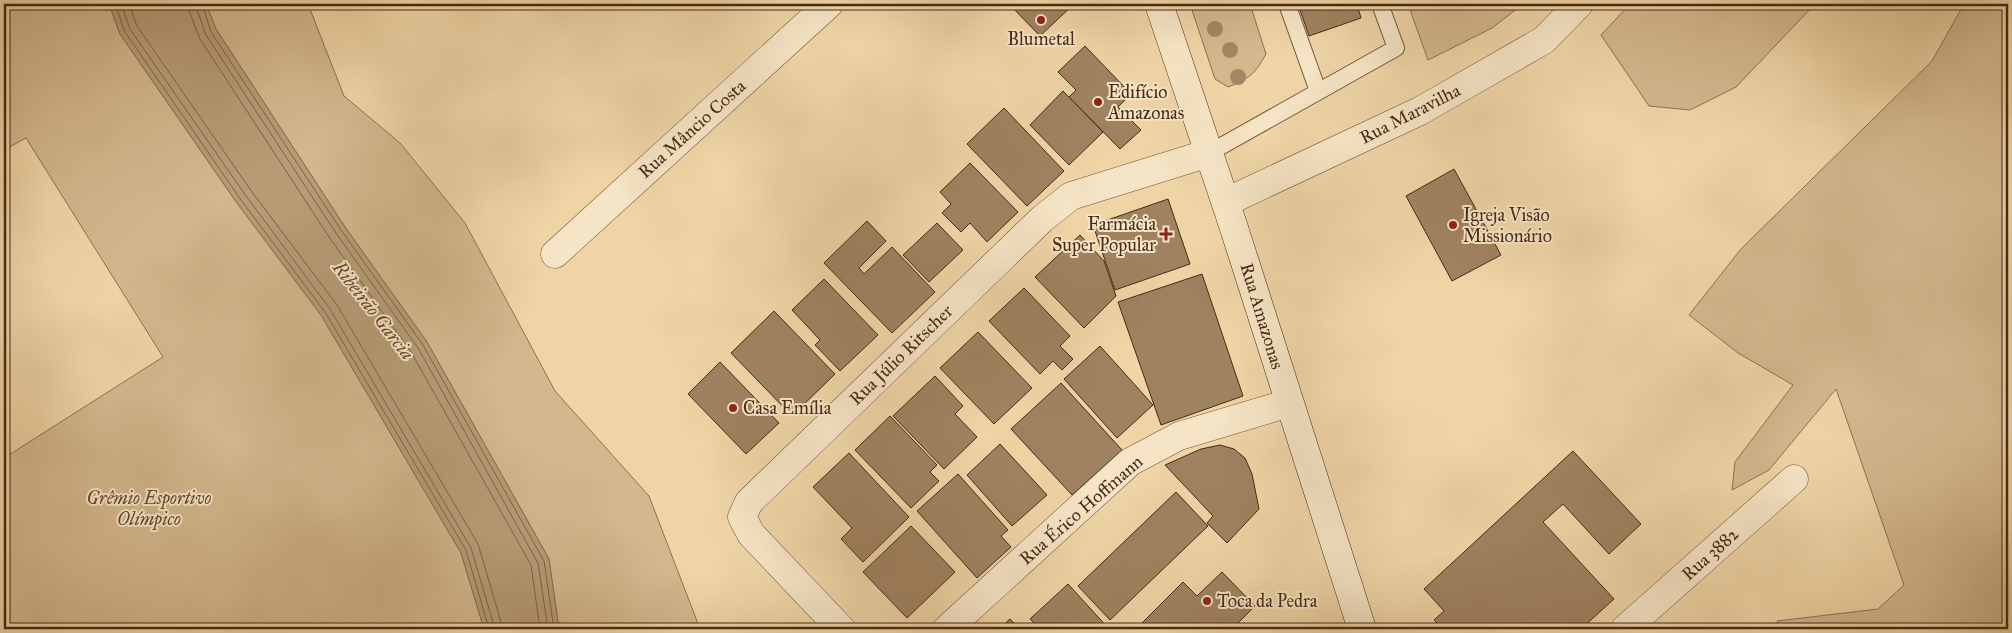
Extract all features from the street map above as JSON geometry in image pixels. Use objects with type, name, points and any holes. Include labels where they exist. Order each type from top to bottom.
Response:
[{"type":"street","name":"Rua Mâncio Costa","points":[[555,254],[829,4]]},
{"type":"street","name":"Rua Amazonas","points":[[1159,4],[1226,202],[1362,629]]},
{"type":"street","name":"Rua Maravilha","points":[[1226,202],[1420,111],[1544,40],[1579,4]]},
{"type":"street","name":"Rua Júlio Ritscher","points":[[841,629],[751,534],[742,517],[749,502],[1042,219],[1071,196],[1209,153]]},
{"type":"street","name":"Rua Érico Hoffmann","points":[[947,629],[1130,462],[1179,436],[1289,403]]},
{"type":"street","name":"Rua 3882","points":[[1625,629],[1794,479]]},
{"type":"lane","points":[[1286,4],[1318,91]]},
{"type":"lane","points":[[1209,153],[1396,48],[1380,4]]},
{"type":"green space","name":"Grêmio Esportivo Olímpico","points":[[4,4],[109,4],[120,34],[237,203],[321,315],[461,553],[484,629],[4,629],[4,458],[163,357],[26,138],[4,150]]},
{"type":"green space","points":[[206,4],[308,4],[344,96],[400,143],[465,223],[555,391],[649,496],[700,629],[559,629],[549,559],[427,342],[345,227],[216,29]]},
{"type":"green space","points":[[1190,4],[1250,4],[1266,54],[1251,75],[1228,87],[1215,79]]},
{"type":"green space","points":[[1408,4],[1523,4],[1492,28],[1428,60]]},
{"type":"green space","points":[[1630,4],[1815,4],[1736,87],[1690,110],[1649,106],[1601,35]]},
{"type":"green space","points":[[1964,4],[2008,4],[2008,629],[1779,629],[1777,621],[1878,609],[1904,585],[1836,389],[1769,470],[1732,490],[1735,462],[1793,385],[1738,353],[1689,315],[1741,249],[1932,61]]},
{"type":"water","name":"Ribeirão Garcia","points":[[109,4],[206,4],[216,29],[345,227],[427,342],[549,559],[559,629],[484,629],[461,553],[321,315],[237,203],[120,34]]},
{"type":"building","name":"Blumetal","points":[[1009,4],[1074,4],[1040,36]]},
{"type":"building","points":[[1298,4],[1357,4],[1361,18],[1309,36]]},
{"type":"building","name":"Edifício Amazonas","points":[[1085,46],[1131,94],[1118,107],[1141,130],[1120,149],[1069,97],[1076,90],[1058,72]]},
{"type":"building","points":[[1063,91],[1103,132],[1069,165],[1030,125]]},
{"type":"building","points":[[1004,108],[1064,171],[1027,206],[967,144]]},
{"type":"building","points":[[970,163],[1018,212],[987,242],[970,223],[961,232],[942,213],[951,204],[940,192]]},
{"type":"building","name":"Igreja Visão Missionário","points":[[1454,169],[1501,255],[1452,281],[1406,196]]},
{"type":"building","points":[[1168,199],[1190,264],[1115,290],[1093,225]]},
{"type":"building","points":[[867,221],[886,241],[859,268],[864,274],[892,247],[935,292],[892,333],[824,263]]},
{"type":"building","points":[[937,223],[963,250],[929,282],[903,255]]},
{"type":"building","points":[[1080,235],[1104,261],[1116,296],[1084,328],[1035,277]]},
{"type":"building","points":[[1202,274],[1243,396],[1161,425],[1118,302]]},
{"type":"building","points":[[824,279],[878,335],[840,371],[815,345],[820,340],[792,310]]},
{"type":"building","points":[[1024,288],[1070,336],[1060,346],[1073,359],[1062,370],[1053,361],[1040,374],[989,321]]},
{"type":"building","points":[[774,311],[835,374],[792,416],[731,353]]},
{"type":"building","points":[[978,332],[1032,388],[994,424],[940,368]]},
{"type":"building","points":[[1100,346],[1153,405],[1117,438],[1064,379]]},
{"type":"building","name":"Casa Emília","points":[[720,362],[779,423],[746,454],[688,394]]},
{"type":"building","points":[[935,376],[963,406],[955,414],[977,437],[944,469],[893,416]]},
{"type":"building","points":[[1061,383],[1122,450],[1072,495],[1011,429]]},
{"type":"building","points":[[4,395],[9,396],[4,416]]},
{"type":"building","points":[[890,416],[937,465],[930,472],[939,481],[911,508],[855,450]]},
{"type":"building","points":[[1000,444],[1047,495],[1012,526],[967,475]]},
{"type":"building","points":[[1220,445],[1234,449],[1245,458],[1252,474],[1259,509],[1227,543],[1207,523],[1213,516],[1165,465],[1201,449]]},
{"type":"building","points":[[1573,451],[1641,524],[1609,554],[1563,504],[1543,522],[1614,599],[1581,629],[1443,629],[1434,620],[1444,611],[1424,589]]},
{"type":"building","points":[[849,453],[909,517],[863,562],[841,539],[852,528],[813,487]]},
{"type":"building","points":[[958,474],[1008,530],[1001,536],[1011,547],[977,578],[917,511]]},
{"type":"building","points":[[1176,492],[1208,526],[1110,620],[1078,586]]},
{"type":"building","points":[[911,526],[955,572],[907,618],[863,572]]},
{"type":"building","name":"Toca da Pedra","points":[[1222,572],[1255,606],[1232,629],[1146,629],[1141,624],[1183,582],[1197,596]]},
{"type":"building","points":[[1068,584],[1109,629],[1040,629],[1030,619]]},
{"type":"building","points":[[1010,619],[1019,629],[999,629]]},
{"type":"building","points":[[1286,623],[1292,629],[1279,629]]},
{"type":"place","name":"Blumetal","points":[[1041,20]]},
{"type":"place","name":"Edifício Amazonas","points":[[1098,102]]},
{"type":"place","name":"Igreja Visão Missionário","points":[[1453,225]]},
{"type":"place","name":"Farmácia Super Popular","points":[[1166,234]]},
{"type":"place","name":"Casa Emília","points":[[733,408]]},
{"type":"place","name":"Toca da Pedra","points":[[1207,601]]}]
